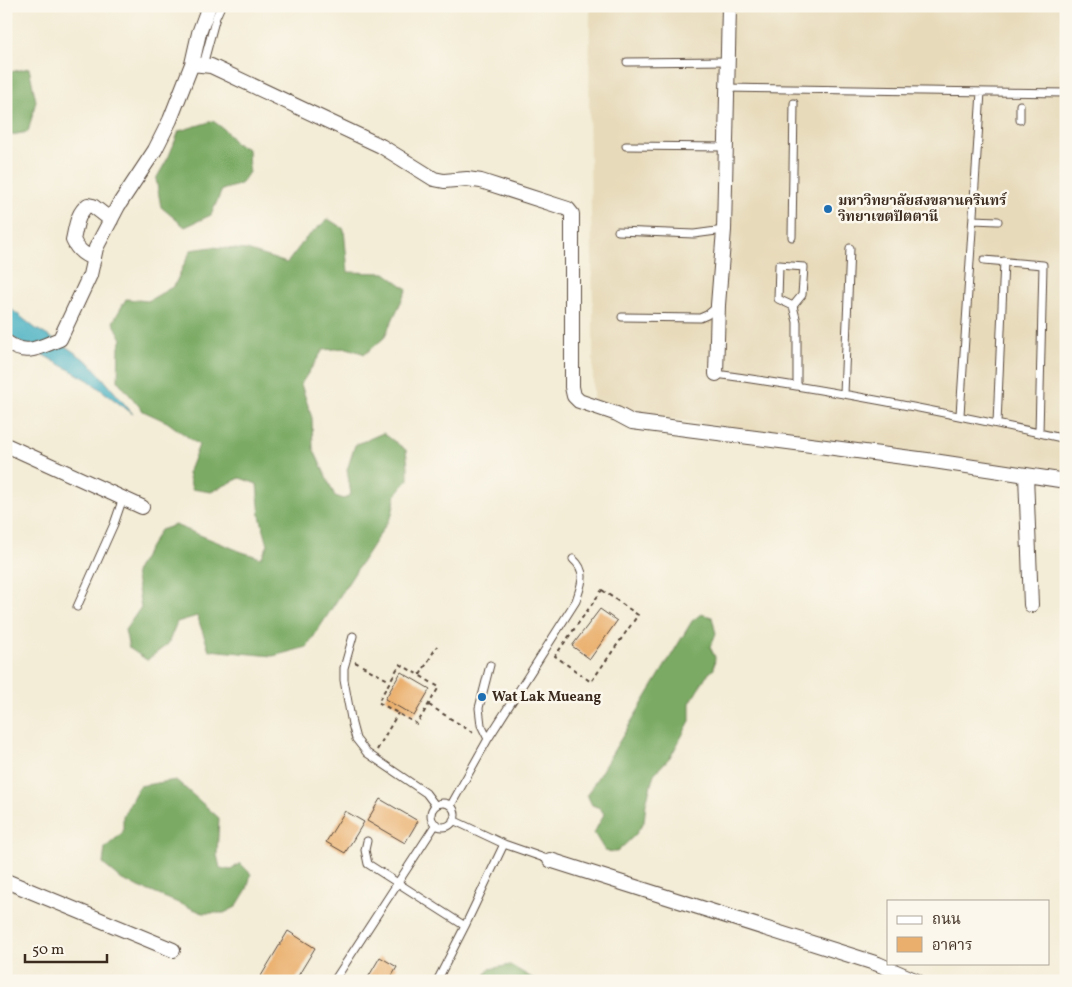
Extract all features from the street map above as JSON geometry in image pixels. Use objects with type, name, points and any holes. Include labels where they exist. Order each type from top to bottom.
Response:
[{"type":"street","points":[[6,342],[14,348],[30,351],[60,339],[90,276],[96,248],[118,206],[156,150],[198,64],[199,33],[209,6]]},
{"type":"street","points":[[716,374],[718,305],[724,230],[729,6]]},
{"type":"street","points":[[198,64],[211,66],[381,146],[434,179],[444,181],[466,179],[481,181],[568,209],[572,214],[572,387],[574,396],[579,401],[616,414],[632,422],[927,460],[1066,481]]},
{"type":"street","points":[[94,259],[76,248],[72,240],[77,220],[82,210],[88,205],[93,206],[111,220]]},
{"type":"street","points":[[6,445],[142,507]]},
{"type":"street","points":[[1026,475],[1031,605]]},
{"type":"street","points":[[550,860],[878,964],[917,981]]},
{"type":"street","points":[[6,881],[173,950]]},
{"type":"lane","points":[[198,64],[221,6]]},
{"type":"lane","points":[[627,62],[728,61]]},
{"type":"lane","points":[[727,88],[981,92],[1020,98],[1066,93]]},
{"type":"lane","points":[[792,237],[794,89]]},
{"type":"lane","points":[[960,415],[981,92]]},
{"type":"lane","points":[[1020,98],[1020,120]]},
{"type":"lane","points":[[626,146],[725,147]]},
{"type":"lane","points":[[973,220],[998,220]]},
{"type":"lane","points":[[618,231],[694,234],[724,230]]},
{"type":"lane","points":[[844,394],[850,248]]},
{"type":"lane","points":[[984,260],[1043,264],[1039,433]]},
{"type":"lane","points":[[997,423],[1004,261]]},
{"type":"lane","points":[[779,265],[804,267],[802,296],[793,306],[778,300],[779,265]]},
{"type":"lane","points":[[622,318],[700,318],[707,315],[718,305]]},
{"type":"lane","points":[[793,306],[797,322],[797,385]]},
{"type":"lane","points":[[716,374],[797,385],[960,415],[1066,439]]},
{"type":"lane","points":[[77,607],[109,535],[122,498]]},
{"type":"lane","points":[[450,805],[488,740],[576,601],[581,584],[582,571],[573,560]]},
{"type":"lane","points":[[353,636],[344,668],[344,680],[356,740],[367,753],[426,793],[435,805]]},
{"type":"lane","points":[[488,740],[481,725],[478,708],[490,665]]},
{"type":"lane","points":[[443,802],[450,805],[455,812],[454,820],[444,827],[436,824],[430,816],[432,808],[443,802]]},
{"type":"lane","points":[[454,820],[504,844],[550,860]]},
{"type":"lane","points":[[334,981],[436,824]]},
{"type":"lane","points":[[367,841],[365,850],[368,864],[465,926]]},
{"type":"lane","points":[[437,981],[504,844]]},
{"type":"path","points":[[602,590],[638,615],[591,682],[555,656],[602,590]]},
{"type":"path","points":[[420,676],[437,646]]},
{"type":"path","points":[[347,657],[390,681]]},
{"type":"path","points":[[400,664],[420,676],[439,687],[417,724],[378,702],[400,664]]},
{"type":"path","points":[[428,705],[488,740]]},
{"type":"path","points":[[373,757],[398,713]]},
{"type":"shaded area","name":"มหาวิทยาลัยสงขลานครินทร์ วิทยาเขตปัตตานี","points":[[590,6],[1066,6],[1066,477],[630,413],[593,400],[589,111]]},
{"type":"green space","points":[[29,68],[36,101],[28,132],[6,136],[6,73]]},
{"type":"green space","points":[[213,121],[224,129],[235,143],[248,149],[249,172],[241,184],[222,190],[211,215],[185,227],[161,207],[156,179],[169,156],[179,131]]},
{"type":"green space","points":[[328,219],[344,229],[348,272],[385,273],[407,289],[384,338],[365,354],[347,348],[323,350],[301,384],[312,418],[313,448],[335,496],[344,499],[351,494],[347,470],[355,445],[383,433],[406,450],[408,480],[396,494],[392,515],[307,647],[273,656],[209,650],[197,616],[177,622],[168,644],[147,660],[129,648],[125,630],[141,607],[135,572],[160,530],[175,525],[261,558],[268,545],[260,516],[257,484],[240,478],[211,492],[192,489],[188,473],[199,445],[167,422],[143,411],[118,381],[119,347],[122,339],[113,322],[126,299],[148,301],[174,286],[191,250],[212,247],[247,250],[287,263],[306,238]]},
{"type":"green space","points":[[701,614],[712,617],[716,634],[710,647],[715,657],[714,669],[706,676],[690,703],[690,721],[671,756],[654,774],[646,803],[644,822],[636,834],[617,852],[605,851],[594,833],[604,814],[600,808],[592,805],[587,795],[692,621]]},
{"type":"green space","points":[[176,780],[219,818],[217,855],[220,868],[231,870],[240,863],[251,874],[247,889],[236,907],[224,913],[203,913],[122,880],[103,864],[105,848],[123,832],[123,816],[139,786]]},
{"type":"green space","points":[[510,965],[537,981],[482,981],[489,969]]},
{"type":"water","points":[[6,305],[35,328],[90,363],[133,414],[88,380],[16,340],[6,332]]},
{"type":"building","points":[[600,609],[617,621],[590,659],[572,646]]},
{"type":"building","points":[[401,672],[430,689],[414,716],[385,699]]},
{"type":"building","points":[[380,799],[418,821],[405,843],[367,821]]},
{"type":"building","points":[[345,811],[364,822],[345,853],[326,842]]},
{"type":"building","points":[[288,931],[315,948],[295,981],[258,981]]},
{"type":"building","points":[[380,957],[397,967],[389,981],[366,981]]},
{"type":"place","name":"มหาวิทยาลัยสงขลานครินทร์ วิทยาเขตปัตตานี","points":[[828,209]]},
{"type":"place","name":"Wat Lak Mueang","points":[[482,697]]}]
